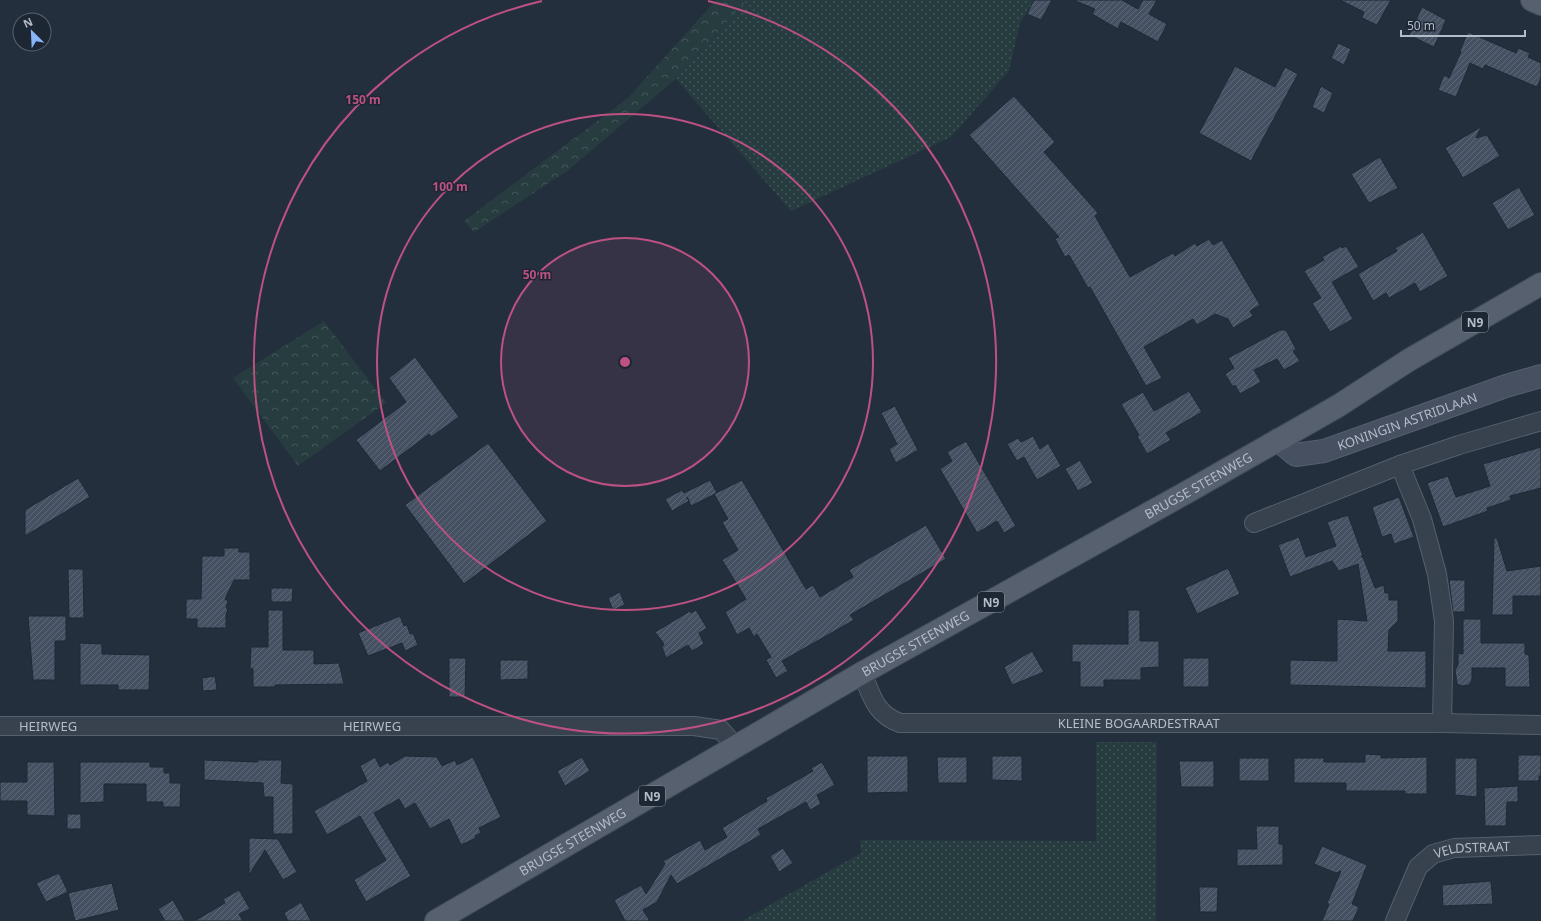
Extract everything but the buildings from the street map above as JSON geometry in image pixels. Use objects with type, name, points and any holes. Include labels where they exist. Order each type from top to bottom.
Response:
[{"type":"main road","points":[[1532,0],[1541,4]]},
{"type":"main road","name":"BRUGSE STEENWEG","points":[[436,921],[862,673],[1278,440],[1541,284]]},
{"type":"main road","name":"KONINGIN ASTRIDLAAN","points":[[1278,440],[1296,455],[1324,451],[1506,386],[1541,376]]},
{"type":"street","points":[[1254,523],[1400,466],[1459,445],[1541,421]]},
{"type":"street","points":[[1400,466],[1422,519],[1437,574],[1444,621],[1442,723]]},
{"type":"street","name":"KLEINE BOGAARDESTRAAT","points":[[862,673],[878,709],[888,718],[900,723],[1442,723],[1541,725]]},
{"type":"street","name":"HEIRWEG","points":[[0,726],[694,726],[722,730],[736,747]]},
{"type":"street","name":"VELDSTRAAT","points":[[1395,921],[1418,867],[1433,854],[1454,848],[1541,845]]},
{"type":"green space","points":[[716,0],[747,0],[676,79],[567,171],[474,232],[464,221],[628,98]]},
{"type":"green space","points":[[747,0],[1035,0],[1020,23],[1009,71],[951,137],[791,211],[676,79]]},
{"type":"green space","points":[[324,321],[386,403],[298,466],[233,378]]},
{"type":"green space","points":[[1096,742],[1157,742],[1156,921],[742,921],[861,853],[860,840],[1096,841]]}]
